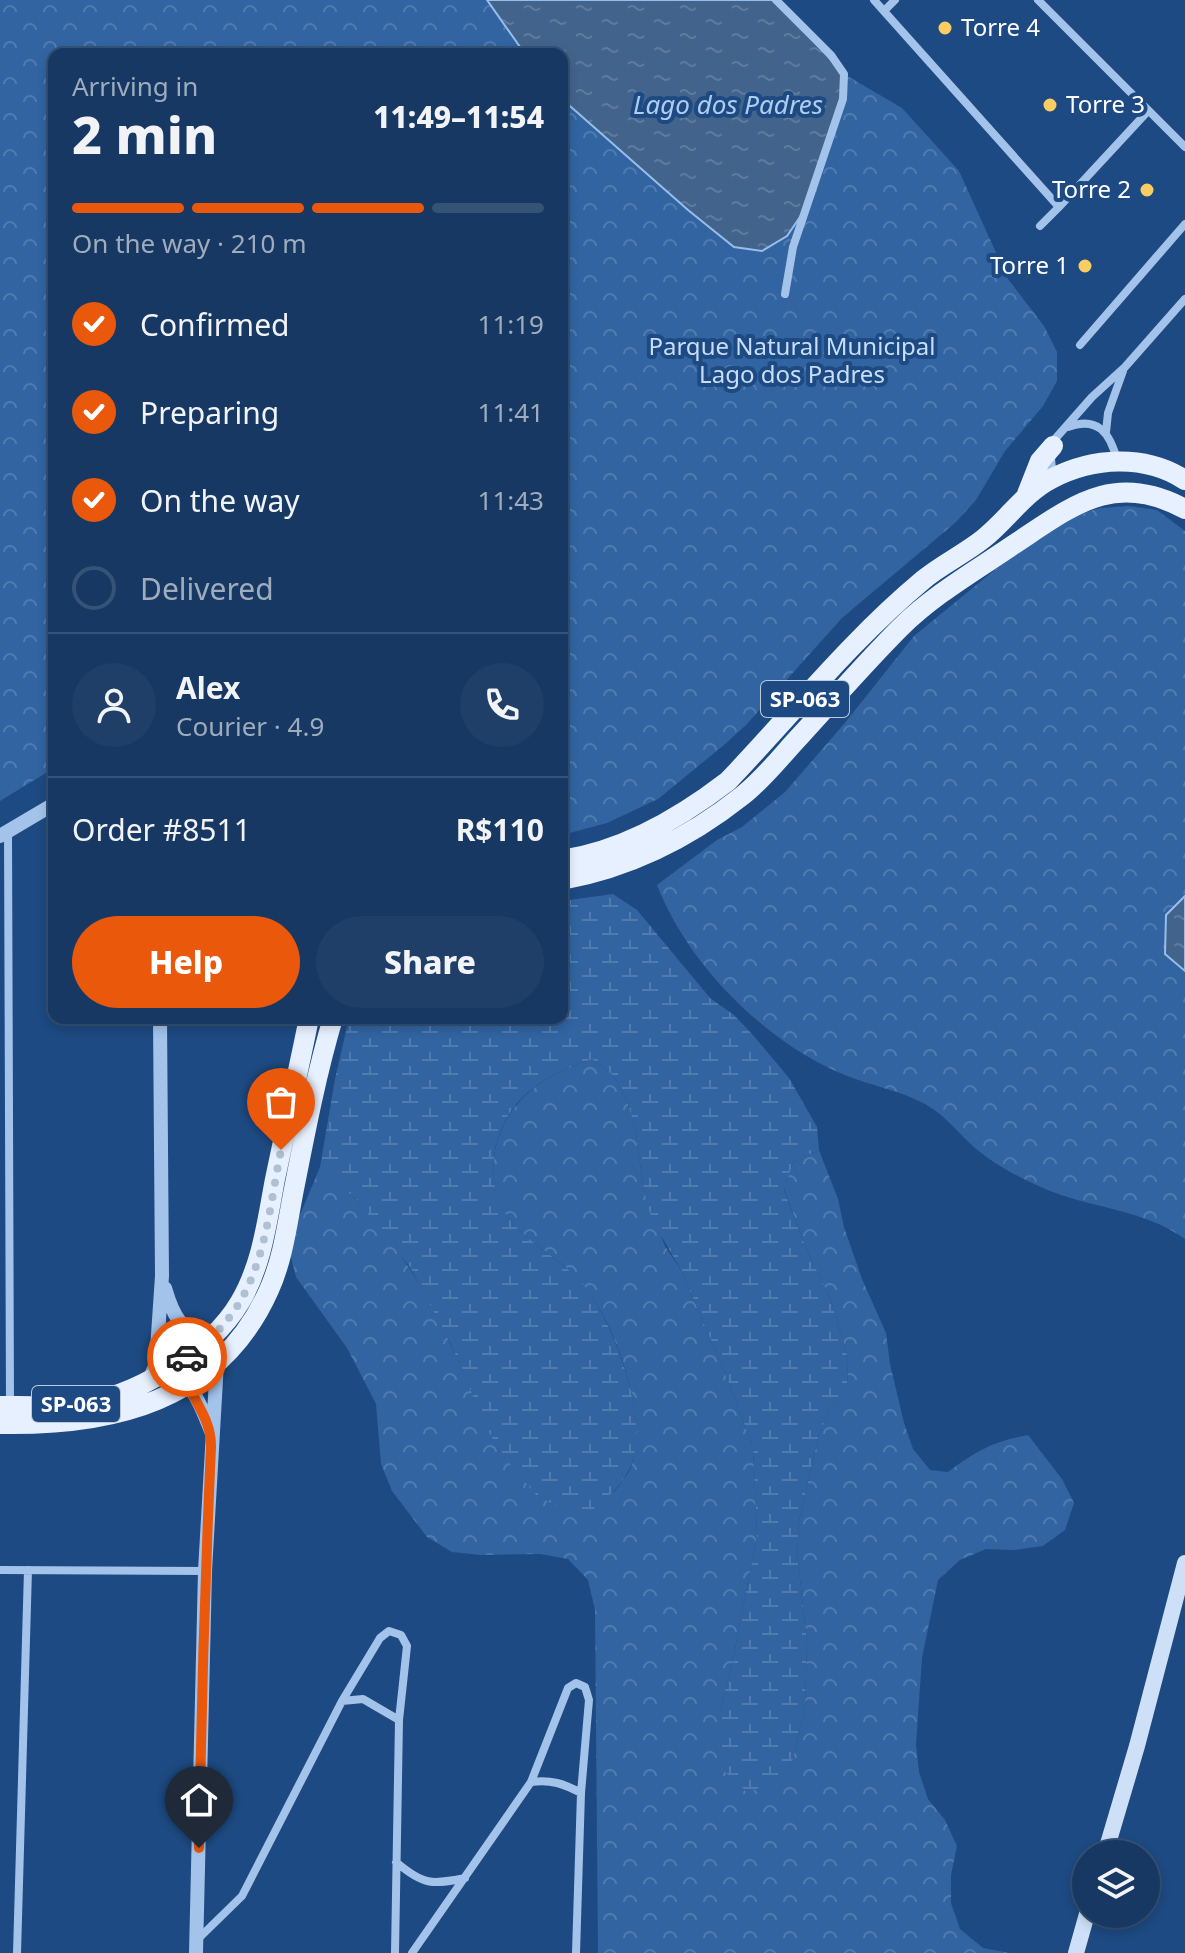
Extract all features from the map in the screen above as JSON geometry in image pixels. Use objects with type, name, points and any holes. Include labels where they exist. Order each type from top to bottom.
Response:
[{"type":"main road","points":[[1025,498],[1040,461],[1058,437]]},
{"type":"main road","points":[[1106,495],[1117,461]]},
{"type":"main road","name":"SP-063","points":[[568,858],[623,842],[666,823],[728,781],[879,619],[925,578],[985,538],[1025,498],[1053,478],[1084,466],[1117,461],[1151,465],[1185,480]]},
{"type":"main road","points":[[1053,478],[1065,495],[1077,503]]},
{"type":"main road","name":"SP-063","points":[[568,879],[615,867],[676,840],[745,794],[903,625],[944,591],[1054,516],[1077,503],[1106,495],[1135,494],[1164,499],[1185,509]]},
{"type":"main road","name":"SP-063","points":[[5,1406],[73,1405],[112,1397],[149,1380],[185,1358],[214,1334],[241,1302],[260,1255],[308,1024]]},
{"type":"main road","name":"SP-063","points":[[0,1424],[55,1424],[120,1414],[155,1401],[217,1362],[256,1315],[270,1287],[281,1252],[331,1024]]},
{"type":"main road","points":[[1109,1840],[1185,1563]]},
{"type":"main road","points":[[1076,1953],[1083,1928]]},
{"type":"street","points":[[776,0],[831,55],[844,74],[843,99],[793,247],[785,294]]},
{"type":"street","points":[[874,0],[1059,207]]},
{"type":"street","points":[[884,11],[895,0]]},
{"type":"street","points":[[1038,0],[1185,147]]},
{"type":"street","points":[[1040,226],[1148,111]]},
{"type":"street","points":[[1080,345],[1185,224]]},
{"type":"street","points":[[1053,478],[1058,437],[1185,299]]},
{"type":"street","points":[[1106,432],[1108,413],[1125,367]]},
{"type":"street","points":[[1058,437],[1082,424],[1098,427],[1112,441],[1117,461]]},
{"type":"street","points":[[5,1406],[4,833],[48,807]]},
{"type":"street","points":[[149,1380],[156,1364],[162,1276],[160,1024]]},
{"type":"street","points":[[162,1276],[178,1320],[201,1335],[214,1334]]},
{"type":"street","points":[[185,1358],[183,1371],[186,1384],[198,1400],[211,1432]]},
{"type":"street","points":[[196,1947],[205,1571],[217,1362]]},
{"type":"street","points":[[0,1570],[205,1571]]},
{"type":"street","points":[[17,1953],[28,1570]]},
{"type":"street","points":[[196,1947],[242,1896],[342,1701],[380,1638],[389,1631],[401,1635],[407,1646],[399,1720],[395,1953]]},
{"type":"street","points":[[412,1953],[531,1782],[568,1688],[581,1683],[588,1692],[589,1700],[581,1793],[576,1953]]},
{"type":"street","points":[[342,1701],[363,1699],[399,1720]]},
{"type":"street","points":[[531,1782],[547,1780],[581,1793]]},
{"type":"street","points":[[396,1862],[416,1879],[436,1884],[466,1878]]},
{"type":"green space","name":"Parque Natural Municipal Lago dos Padres","points":[[0,0],[776,0],[844,74],[902,108],[959,171],[1008,279],[1044,326],[1057,352],[1057,381],[1043,406],[1005,451],[976,500],[956,522],[842,618],[746,725],[658,799],[607,823],[568,833],[568,48],[48,48],[48,772],[0,801]]},
{"type":"green space","points":[[1129,506],[1157,510],[1185,531],[1185,1239],[1152,1221],[1060,1195],[1025,1180],[983,1154],[932,1108],[905,1095],[845,1075],[787,1043],[759,1022],[709,972],[688,944],[657,885],[717,840],[742,827],[785,792],[914,636],[1002,564],[1072,517],[1100,508]]},
{"type":"green space","points":[[613,894],[637,910],[710,998],[734,1015],[789,1078],[817,1127],[819,1150],[793,1162],[784,1190],[831,1301],[848,1358],[847,1388],[831,1407],[819,1434],[799,1521],[797,1552],[807,1643],[805,1706],[792,1763],[774,1787],[746,1791],[724,1771],[717,1742],[720,1711],[757,1535],[753,1447],[681,1270],[652,1220],[644,1191],[635,1128],[627,1101],[614,1076],[592,1059],[562,1071],[535,1087],[519,1101],[502,1128],[493,1175],[501,1205],[509,1219],[582,1283],[594,1300],[617,1346],[626,1373],[633,1400],[635,1450],[622,1482],[592,1510],[563,1509],[537,1496],[500,1452],[486,1427],[451,1344],[410,1267],[357,1200],[320,1167],[348,1024],[568,1024],[568,900]]},
{"type":"green space","points":[[592,1059],[614,1076],[627,1101],[635,1128],[644,1191],[665,1246],[681,1270],[722,1365],[753,1447],[757,1535],[720,1711],[745,1791],[773,1787],[792,1763],[805,1706],[807,1643],[797,1552],[799,1521],[819,1434],[831,1407],[847,1387],[848,1358],[831,1301],[806,1248],[784,1189],[793,1162],[819,1150],[838,1199],[862,1279],[886,1333],[890,1364],[913,1449],[930,1470],[948,1472],[986,1448],[1028,1435],[1062,1479],[1074,1503],[1065,1530],[1043,1546],[1015,1550],[986,1549],[960,1560],[938,1580],[922,1658],[916,1744],[919,1772],[928,1799],[945,1820],[957,1846],[951,1875],[951,1903],[960,1929],[983,1948],[1010,1953],[598,1953],[595,1610],[588,1580],[568,1559],[540,1554],[452,1552],[427,1537],[392,1491],[381,1464],[376,1404],[347,1348],[296,1277],[289,1249],[320,1167],[361,1205],[412,1272],[439,1320],[500,1452],[614,1492],[630,1470],[636,1421],[632,1395],[616,1342],[592,1296],[578,1279],[509,1219],[501,1206],[493,1176],[502,1128],[519,1102],[553,1076]]},
{"type":"water","name":"Lago dos Padres","points":[[487,0],[776,0],[844,74],[843,99],[804,211],[787,236],[762,251],[734,247],[568,104],[568,48],[521,48]]},
{"type":"water","points":[[1185,896],[1185,971],[1165,954],[1166,915]]},
{"type":"way so far","points":[[187,1357],[223,1326],[241,1302],[251,1280],[260,1255],[281,1150]]},
{"type":"place","name":"Torre 4","points":[[945,28]]},
{"type":"place","name":"Torre 3","points":[[1050,105]]},
{"type":"place","name":"Torre 2","points":[[1147,190]]},
{"type":"place","name":"Torre 1","points":[[1085,266]]},
{"type":"route","points":[[187,1357],[183,1371],[186,1384],[198,1400],[211,1432],[199,1848]]}]
